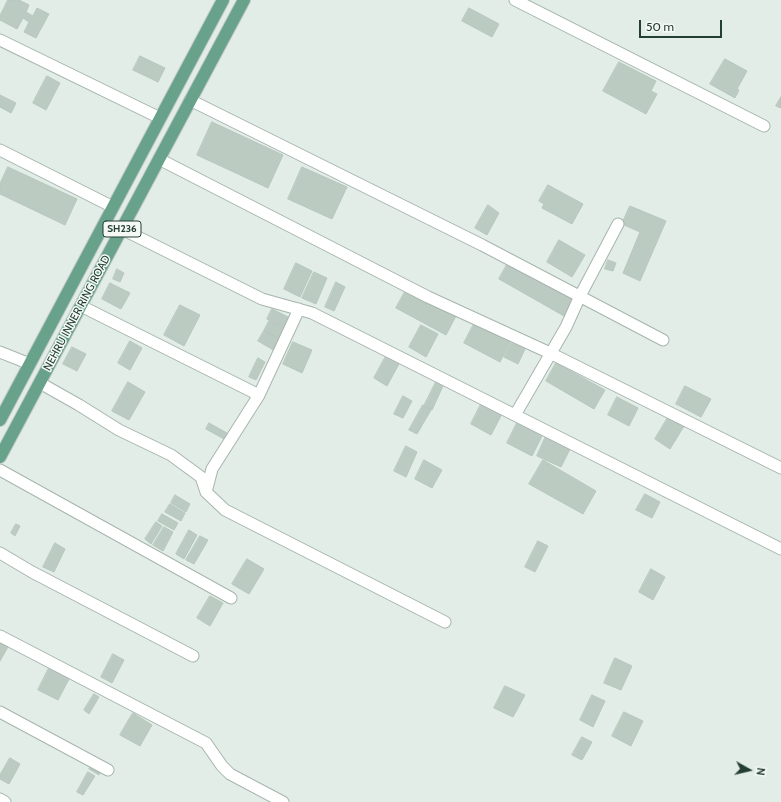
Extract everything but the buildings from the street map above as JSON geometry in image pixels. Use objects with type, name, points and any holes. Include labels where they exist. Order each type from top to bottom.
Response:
[{"type":"main road","name":"SH236","points":[[0,420],[223,0]]},
{"type":"main road","name":"NEHRU INNER RING ROAD","points":[[0,457],[244,0]]},
{"type":"street","points":[[515,0],[764,126]]},
{"type":"street","points":[[0,40],[160,118]]},
{"type":"street","points":[[190,100],[482,246],[663,340]]},
{"type":"street","points":[[0,150],[113,207]]},
{"type":"street","points":[[159,159],[428,297],[550,353],[781,468]]},
{"type":"street","points":[[515,415],[566,327],[580,296],[618,224]]},
{"type":"street","points":[[122,229],[262,299],[299,308],[312,314],[781,549]]},
{"type":"street","points":[[80,306],[259,395]]},
{"type":"street","points":[[206,492],[212,469],[259,395],[299,308]]},
{"type":"street","points":[[0,352],[30,364]]},
{"type":"street","points":[[40,383],[119,430],[171,455],[201,477],[206,492],[225,510],[445,622]]},
{"type":"street","points":[[0,470],[231,598]]},
{"type":"street","points":[[0,553],[32,572],[193,656]]},
{"type":"street","points":[[0,636],[206,743],[222,766],[230,774],[283,802]]},
{"type":"street","points":[[0,712],[108,770]]},
{"type":"street","points":[[0,799],[5,802]]}]
